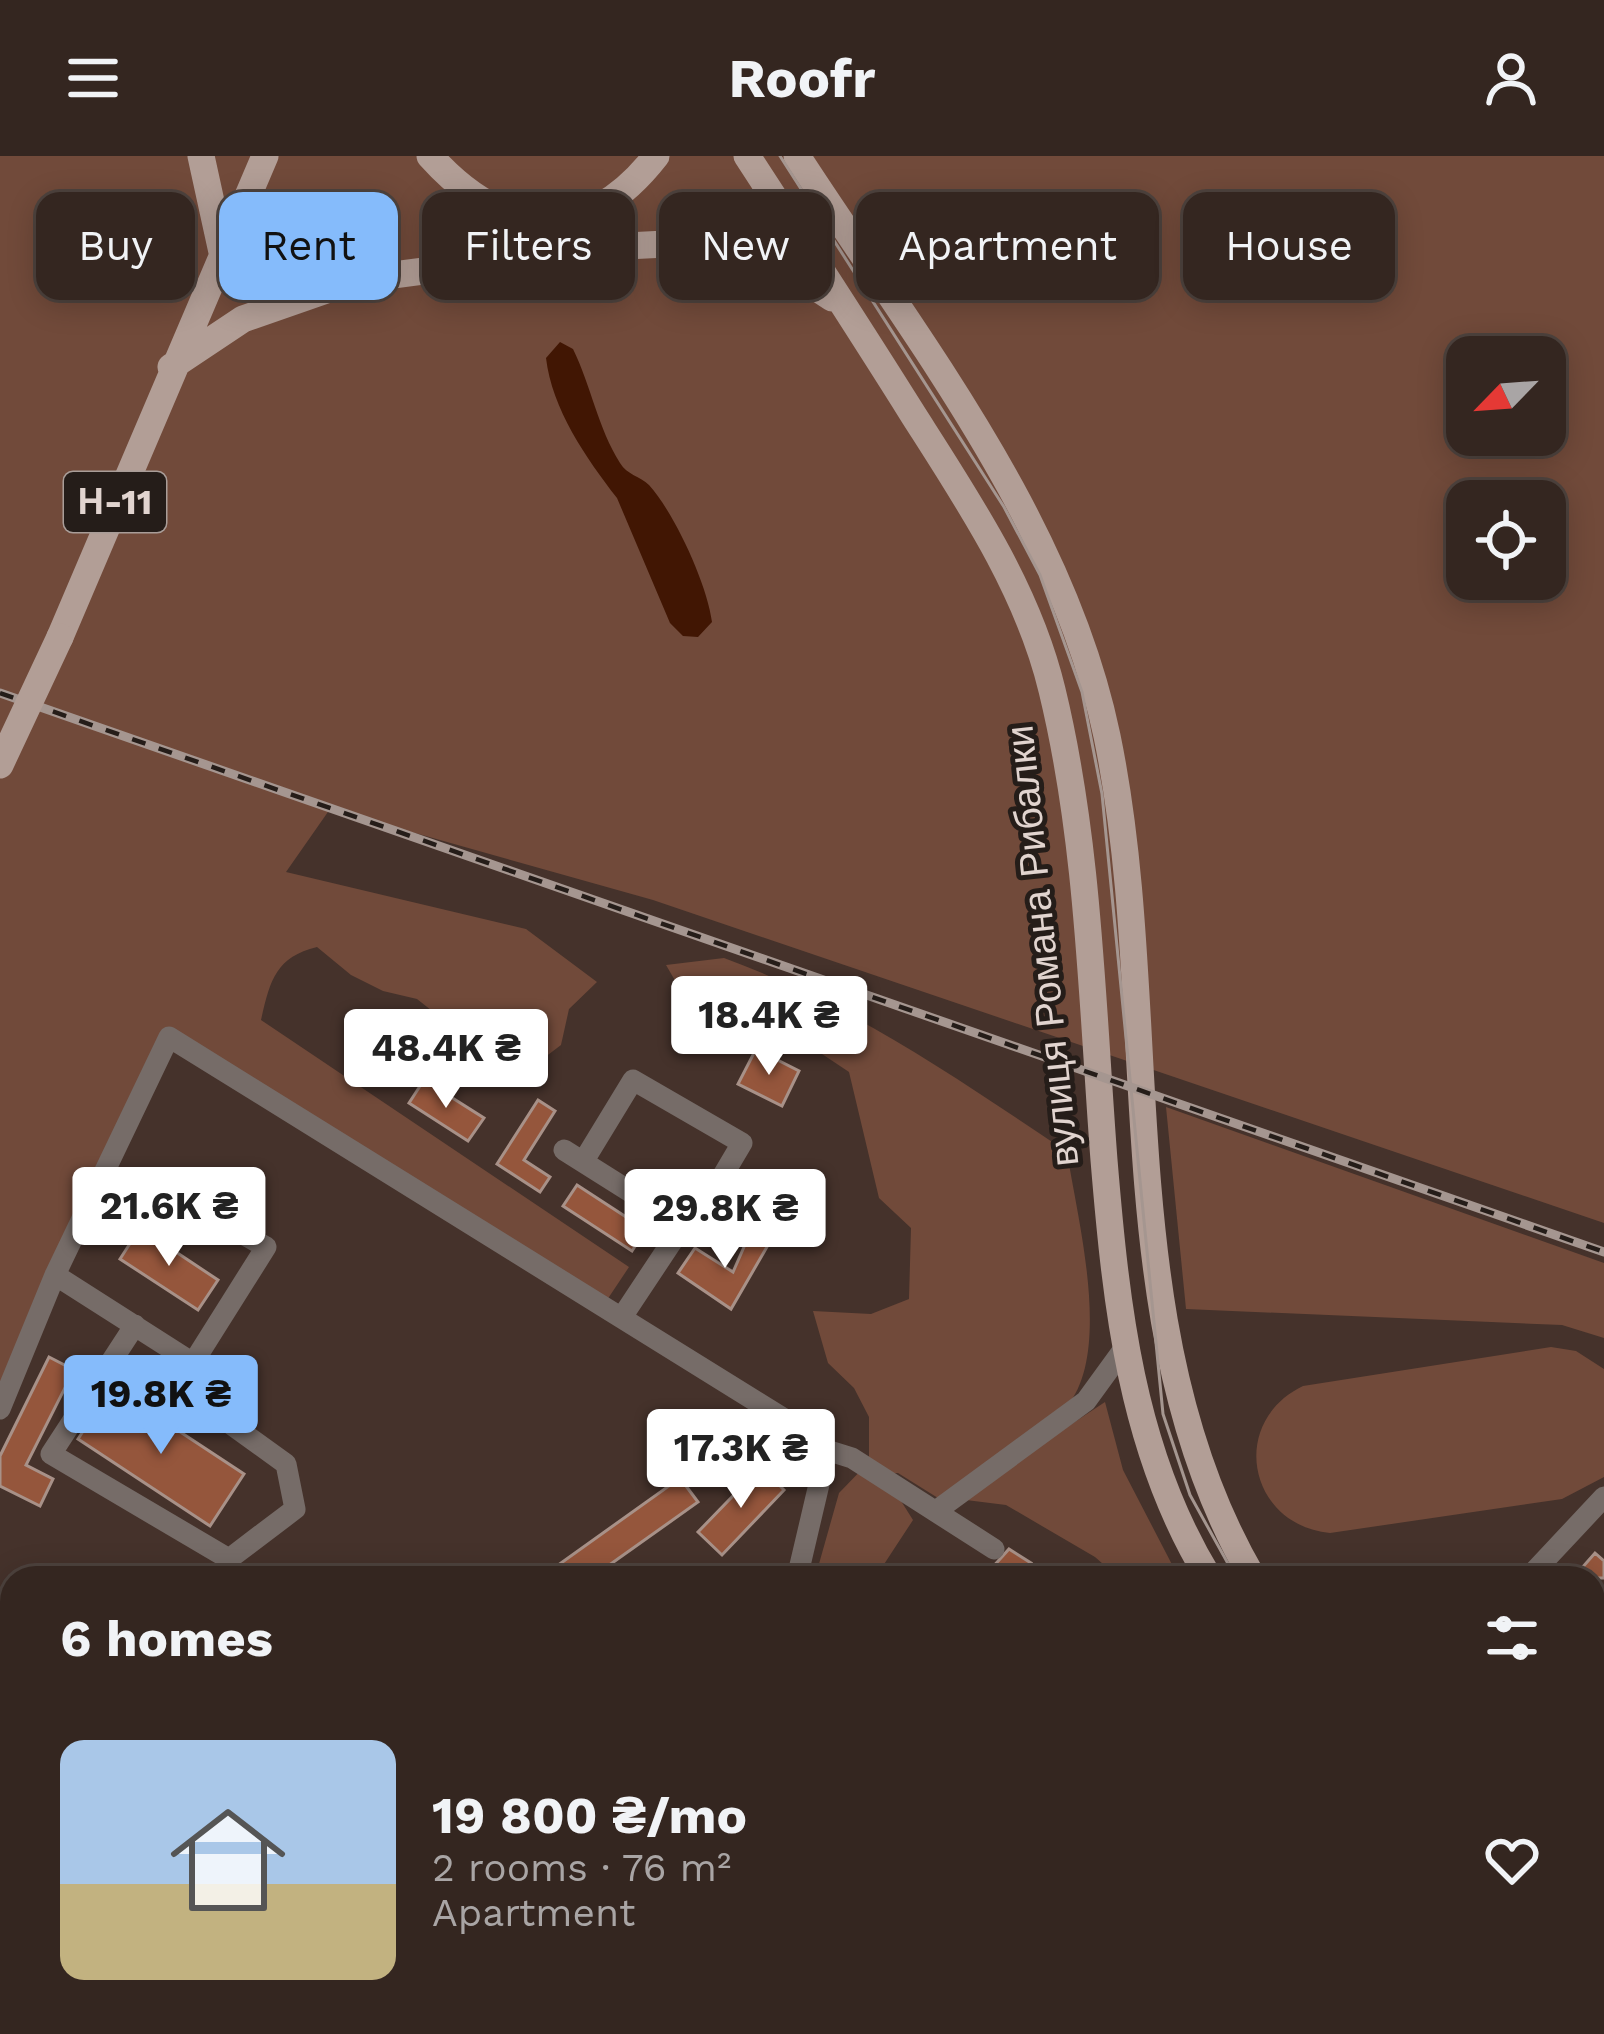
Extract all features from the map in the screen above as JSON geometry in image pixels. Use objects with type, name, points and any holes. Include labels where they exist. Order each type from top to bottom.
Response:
[{"type":"main road","points":[[201,156],[219,238]]},
{"type":"main road","name":"Н-11","points":[[249,192],[265,156]]},
{"type":"main road","points":[[430,156],[460,190],[489,209],[526,220],[566,218],[603,205],[636,182],[656,156]]},
{"type":"main road","name":"вулиця Романа Рибалки","points":[[747,156],[1003,562],[1051,686],[1076,830],[1126,1346],[1155,1466],[1203,1566]]},
{"type":"main road","points":[[797,156],[1022,507],[1081,644],[1115,780],[1169,1348],[1199,1468],[1247,1566]]},
{"type":"main road","points":[[170,367],[244,319],[355,280],[655,243],[685,242],[754,256],[810,282],[848,310]]},
{"type":"main road","name":"Н-11","points":[[0,765],[60,637],[219,259]]},
{"type":"street","points":[[0,1409],[55,1275],[169,1037],[800,1426],[820,1448],[852,1458],[994,1549]]},
{"type":"street","points":[[622,1317],[683,1225],[700,1214],[742,1143],[633,1080],[573,1156],[683,1225]]},
{"type":"street","points":[[55,1275],[193,1364],[266,1247],[166,1191]]},
{"type":"street","points":[[135,1325],[51,1454],[229,1559],[295,1510],[286,1464],[232,1425]]},
{"type":"street","points":[[936,1510],[1067,1417],[1126,1346]]},
{"type":"street","points":[[800,1566],[817,1503],[820,1448]]},
{"type":"street","points":[[1539,1566],[1604,1497]]},
{"type":"street","points":[[1586,1517],[1604,1535]]},
{"type":"shaded area","points":[[0,156],[1604,156],[1604,1223],[653,900],[330,809],[286,872],[526,929],[597,982],[569,1009],[561,1045],[536,1064],[523,1066],[455,1029],[417,999],[383,991],[351,975],[317,947],[292,957],[277,972],[261,1020],[629,1267],[603,1306],[169,1038],[0,1409]]},
{"type":"shaded area","points":[[560,342],[573,349],[620,463],[649,485],[688,550],[712,622],[698,637],[683,636],[670,623],[617,498],[563,414],[546,358]]},
{"type":"shaded area","points":[[724,958],[815,997],[943,1070],[1067,1152],[1088,1283],[1088,1353],[1081,1382],[1067,1406],[1041,1429],[938,1498],[898,1473],[884,1474],[913,1520],[883,1566],[818,1566],[839,1493],[869,1462],[869,1417],[854,1388],[828,1363],[813,1311],[871,1314],[909,1299],[911,1228],[879,1198],[849,1072],[771,1020],[695,1015],[666,965]]},
{"type":"shaded area","points":[[1166,1107],[1604,1263],[1604,1338],[1562,1325],[1186,1309]]},
{"type":"shaded area","points":[[1551,1347],[1576,1351],[1604,1369],[1604,1477],[1562,1499],[1330,1533],[1302,1526],[1281,1512],[1266,1492],[1258,1470],[1257,1446],[1264,1423],[1279,1402],[1303,1386]]},
{"type":"shaded area","points":[[1105,1402],[1123,1470],[1173,1566],[1105,1566],[1006,1505],[958,1499]]},
{"type":"building","points":[[756,1049],[799,1071],[782,1106],[738,1084]]},
{"type":"building","points":[[424,1080],[484,1118],[468,1141],[409,1103]]},
{"type":"building","points":[[538,1100],[555,1111],[524,1160],[550,1177],[540,1192],[497,1164]]},
{"type":"building","points":[[577,1185],[646,1230],[632,1251],[563,1206]]},
{"type":"building","points":[[140,1228],[218,1280],[198,1310],[120,1259]]},
{"type":"building","points":[[751,1231],[771,1240],[731,1309],[678,1273],[695,1248],[733,1272]]},
{"type":"building","points":[[49,1357],[74,1370],[26,1465],[53,1479],[40,1506],[0,1486],[0,1456]]},
{"type":"building","points":[[112,1387],[244,1474],[210,1526],[78,1439]]},
{"type":"building","points":[[761,1467],[784,1490],[722,1555],[698,1532]]},
{"type":"building","points":[[680,1478],[698,1502],[608,1566],[557,1566]]},
{"type":"building","points":[[1009,1549],[1031,1563],[1029,1566],[994,1566]]},
{"type":"building","points":[[1595,1553],[1604,1561],[1604,1566],[1584,1566]]},
{"type":"tram line","points":[[780,156],[1004,507],[1040,575],[1082,692],[1102,794],[1163,1414],[1190,1495],[1229,1566]]},
{"type":"railway","points":[[0,693],[1604,1252]]}]
